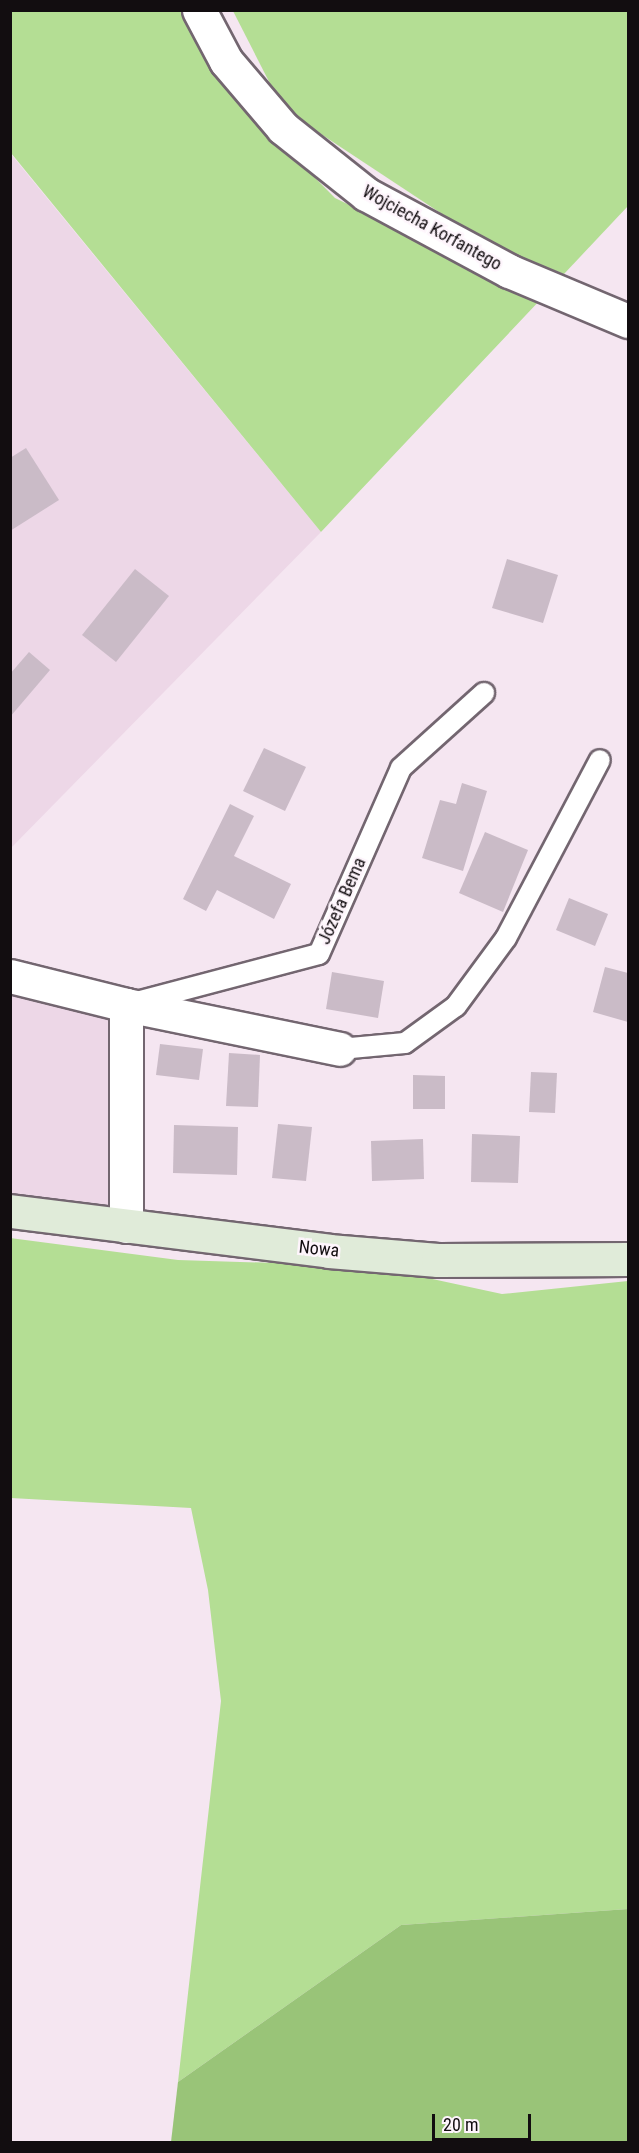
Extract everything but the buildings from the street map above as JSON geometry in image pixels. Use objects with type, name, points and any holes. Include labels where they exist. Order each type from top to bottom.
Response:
[{"type":"street","name":"Wojciecha Korfantego","points":[[199,10],[226,61],[283,128],[366,194],[509,271],[628,321]]},
{"type":"street","name":"Józefa Bema","points":[[10,975],[126,1005],[340,1049]]},
{"type":"street","points":[[126,1005],[126,1226]]},
{"type":"street","name":"Nowa","points":[[10,1211],[329,1251],[438,1260],[628,1259]]},
{"type":"lane","name":"Józefa Bema","points":[[126,1005],[319,954],[401,768],[484,693]]},
{"type":"lane","points":[[340,1049],[405,1042],[456,1006],[506,938],[600,760]]},
{"type":"shaded area","points":[[10,153],[321,532],[11,848],[10,848]]},
{"type":"shaded area","points":[[11,976],[126,1005],[141,1215],[11,1196]]},
{"type":"green space","points":[[10,11],[183,11],[230,92],[335,198],[542,298],[321,532],[11,153]]},
{"type":"green space","points":[[233,11],[628,11],[628,206],[564,274],[489,245],[283,109]]},
{"type":"green space","points":[[10,1238],[178,1260],[372,1266],[502,1294],[628,1281],[628,1909],[401,1925],[178,2082],[221,1701],[208,1590],[191,1508],[11,1498]]},
{"type":"green space","points":[[628,1909],[628,2142],[171,2142],[178,2082],[401,1925]]}]
